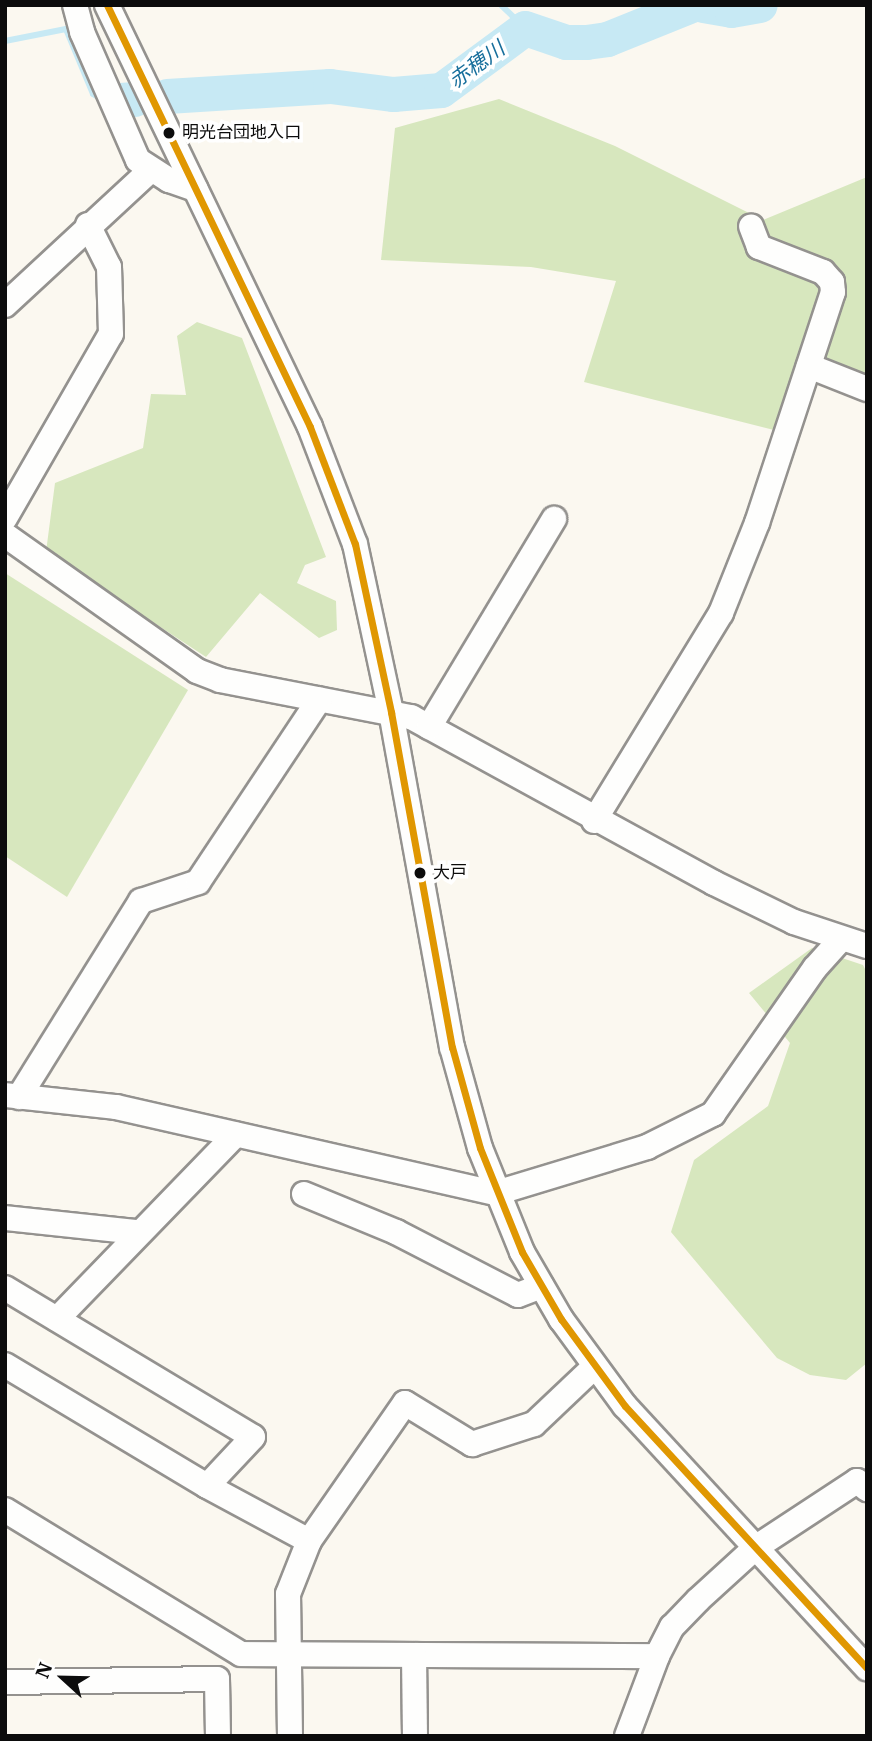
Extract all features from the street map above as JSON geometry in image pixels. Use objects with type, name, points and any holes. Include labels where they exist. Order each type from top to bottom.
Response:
[{"type":"street","points":[[75,5],[82,32],[138,160],[150,170],[195,189]]},
{"type":"street","points":[[107,5],[334,485],[355,544],[391,712],[452,1047],[496,1192],[541,1286],[594,1367],[755,1548],[867,1668]]},
{"type":"street","points":[[5,305],[150,170]]},
{"type":"street","points":[[5,519],[111,334],[109,267],[88,225]]},
{"type":"street","points":[[594,821],[721,613],[757,523],[809,366],[832,282],[824,272],[759,247],[751,226]]},
{"type":"street","points":[[809,366],[867,389]]},
{"type":"street","points":[[429,727],[554,519]]},
{"type":"street","points":[[5,535],[197,671],[220,680],[319,701],[391,712],[429,727],[594,821],[725,889],[842,939],[867,946]]},
{"type":"street","points":[[319,701],[198,882],[141,901],[12,1096],[116,1107],[496,1192],[596,1165],[713,1114],[815,968],[842,939]]},
{"type":"street","points":[[57,1319],[137,1232],[236,1134]]},
{"type":"street","points":[[304,1194],[396,1232],[518,1295],[541,1286]]},
{"type":"street","points":[[5,1218],[137,1232]]},
{"type":"street","points":[[5,1289],[253,1437],[207,1486]]},
{"type":"street","points":[[5,1364],[207,1486],[309,1541]]},
{"type":"street","points":[[290,1736],[288,1594],[309,1541],[405,1403],[472,1444],[534,1424],[594,1367]]},
{"type":"street","points":[[627,1736],[657,1656],[672,1627],[755,1548],[857,1481],[867,1489]]},
{"type":"street","points":[[5,1510],[241,1654],[657,1656]]},
{"type":"street","points":[[414,1655],[415,1736]]},
{"type":"street","points":[[5,1682],[217,1679],[218,1736]]},
{"type":"green space","points":[[499,99],[615,146],[763,220],[867,177],[867,382],[803,357],[778,431],[584,382],[616,281],[531,267],[381,260],[395,128]]},
{"type":"green space","points":[[197,322],[242,338],[326,557],[305,565],[297,583],[336,601],[337,630],[319,638],[260,593],[206,657],[46,552],[55,483],[143,448],[151,394],[186,395],[177,336]]},
{"type":"green space","points":[[5,573],[188,690],[67,897],[5,856]]},
{"type":"green space","points":[[812,948],[863,965],[867,973],[867,1363],[846,1380],[810,1375],[777,1358],[671,1232],[694,1160],[768,1106],[790,1043],[749,993]]},
{"type":"waterway","points":[[501,5],[525,28]]},
{"type":"waterway","name":"赤穂川","points":[[167,96],[330,86],[393,94],[441,90],[525,28],[566,42],[586,42],[607,39],[691,5]]},
{"type":"waterway","name":"赤穂川","points":[[703,5],[731,10],[760,5]]},
{"type":"waterway","name":"赤穂川","points":[[5,41],[66,29],[93,94],[103,100]]},
{"type":"waterway","name":"赤穂川","points":[[120,100],[134,99]]},
{"type":"transit line","points":[[107,5],[310,427],[355,544],[391,712],[452,1047],[480,1148],[522,1252],[561,1319],[625,1406],[867,1668]]},
{"type":"place","name":"明光台団地入口","points":[[169,133]]},
{"type":"place","name":"大戸","points":[[420,873]]}]
